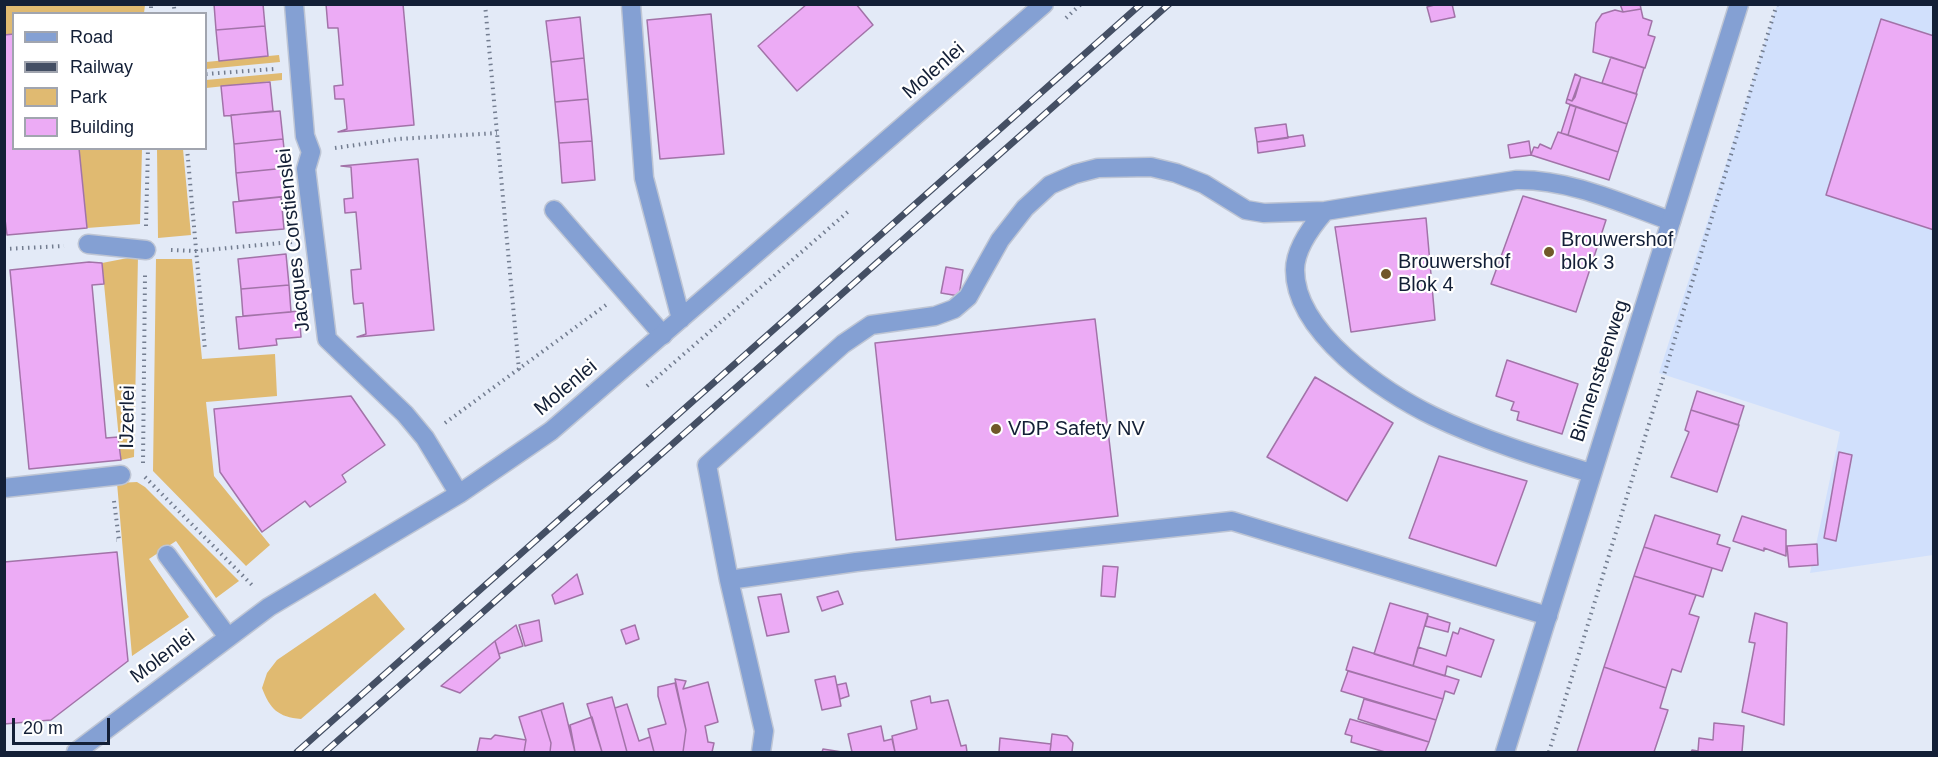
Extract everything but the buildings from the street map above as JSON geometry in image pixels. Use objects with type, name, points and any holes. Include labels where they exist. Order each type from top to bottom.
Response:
[{"type":"street","name":"Jacques Corstienslei","points":[[294,4],[305,136],[311,152],[306,169],[327,339],[405,414],[424,438],[459,494]]},
{"type":"street","points":[[631,4],[644,178],[681,319]]},
{"type":"street","name":"Molenlei","points":[[76,753],[269,607],[459,494],[551,431],[1044,4]]},
{"type":"street","name":"Binnensteenweg","points":[[1506,753],[1739,4]]},
{"type":"street","points":[[761,753],[764,731],[729,580],[707,465],[843,344],[871,325],[935,316],[954,309],[968,297],[1000,240],[1025,208],[1050,185],[1098,168],[1151,167],[1176,173],[1204,184],[1246,210],[1264,213],[1325,211],[1516,180],[1542,179],[1671,220]]},
{"type":"street","points":[[554,210],[663,335]]},
{"type":"street","points":[[1325,211],[1302,244],[1294,268],[1297,291],[1308,313],[1347,359],[1395,394],[1434,417],[1539,458],[1591,474]]},
{"type":"street","points":[[81,245],[146,250]]},
{"type":"street","points":[[4,488],[116,476]]},
{"type":"street","points":[[729,580],[856,562],[1232,521],[1548,616]]},
{"type":"street","points":[[167,555],[228,637]]},
{"type":"path","points":[[485,4],[519,370]]},
{"type":"path","points":[[1549,753],[1778,4]]},
{"type":"path","points":[[174,7],[175,12]]},
{"type":"path","points":[[207,74],[299,67]]},
{"type":"path","points":[[311,152],[398,139],[497,133]]},
{"type":"path","name":"IJzerlei","points":[[148,150],[141,473],[246,577],[269,607]]},
{"type":"path","points":[[187,150],[205,350]]},
{"type":"path","points":[[146,250],[196,251],[314,240]]},
{"type":"path","points":[[4,249],[81,245]]},
{"type":"path","points":[[424,438],[625,291]]},
{"type":"path","points":[[116,476],[118,540],[116,540]]},
{"type":"shaded area","points":[[1777,5],[1933,5],[1933,555],[1810,573],[1840,432],[1659,373]]},
{"type":"green space","points":[[4,5],[145,5],[144,12],[12,12],[12,34],[5,35]]},
{"type":"green space","points":[[279,55],[280,62],[207,69],[207,62]]},
{"type":"green space","points":[[282,73],[282,80],[207,88],[207,80]]},
{"type":"green space","points":[[79,150],[142,150],[140,224],[87,228]]},
{"type":"green space","points":[[157,150],[183,150],[191,235],[158,238]]},
{"type":"green space","points":[[138,256],[134,457],[121,460],[102,263]]},
{"type":"green space","points":[[156,259],[192,259],[202,359],[275,354],[277,396],[206,402],[214,476],[270,545],[246,566],[153,471]]},
{"type":"green space","points":[[137,482],[145,487],[239,581],[216,598],[176,541],[149,559],[189,617],[132,656],[117,483]]},
{"type":"green space","points":[[375,593],[405,629],[301,719],[276,711],[262,688],[267,673],[277,660]]},
{"type":"railway","points":[[297,752],[1141,4]]},
{"type":"railway","points":[[325,752],[1169,4]]},
{"type":"place","name":"Brouwershof blok 3","points":[[1549,252]]},
{"type":"place","name":"Brouwershof Blok 4","points":[[1386,274]]},
{"type":"place","name":"VDP Safety NV","points":[[996,429]]}]
